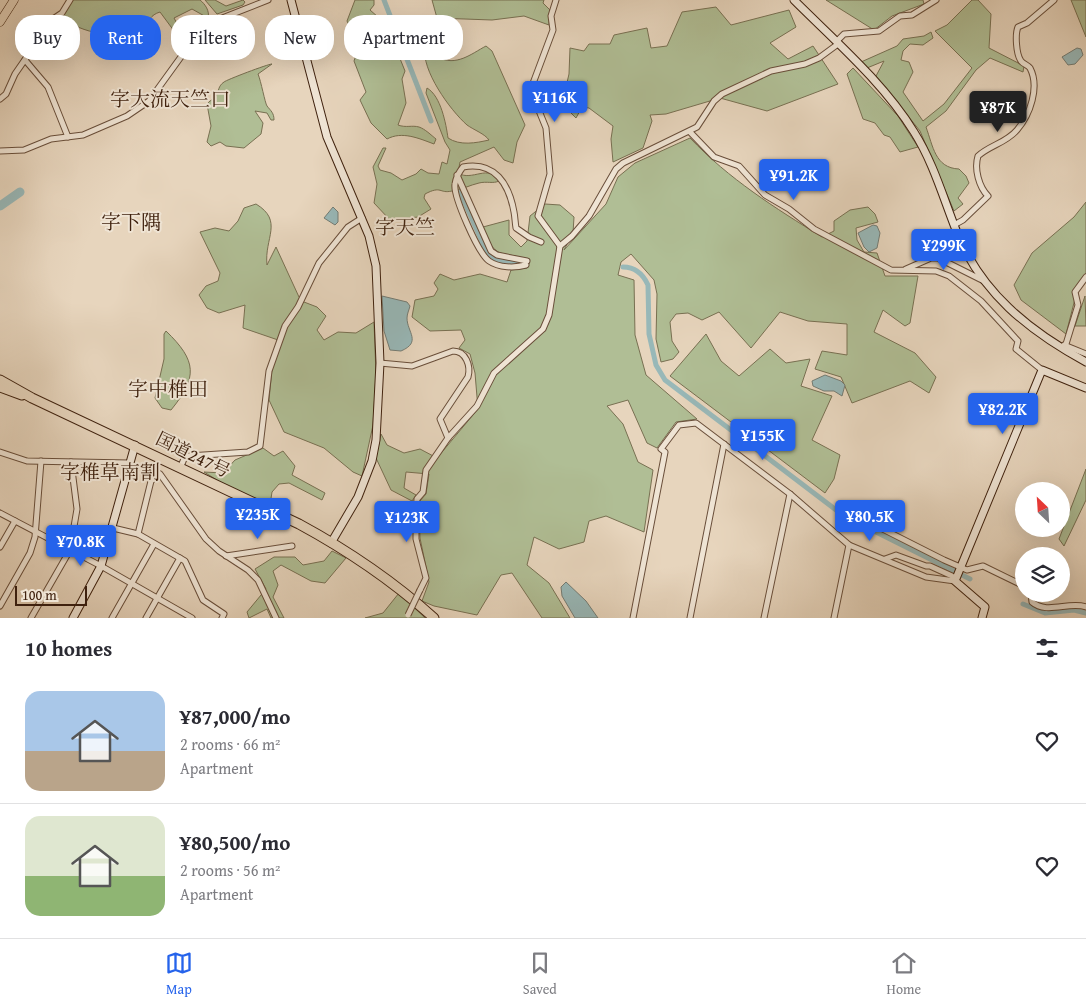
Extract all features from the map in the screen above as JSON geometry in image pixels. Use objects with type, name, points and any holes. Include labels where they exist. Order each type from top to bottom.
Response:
[{"type":"highway","name":"国道247号","points":[[0,380],[32,398],[180,466],[299,524],[331,542],[394,586],[434,618]]},
{"type":"highway","name":"国道247号","points":[[0,387],[32,398]]},
{"type":"main road","points":[[0,22],[14,0]]},
{"type":"street","points":[[59,15],[70,0]]},
{"type":"street","points":[[0,151],[24,150],[52,139],[86,134],[134,112],[149,101],[191,43],[212,22],[268,0]]},
{"type":"street","points":[[291,0],[327,137],[369,236],[376,266],[380,363],[378,416],[372,461],[358,497],[331,542]]},
{"type":"street","points":[[556,0],[552,16],[553,30],[532,86],[533,96],[546,128],[550,174],[540,202],[538,216],[560,246]]},
{"type":"street","points":[[794,0],[886,94],[911,126],[924,148],[964,248],[984,282],[1016,316],[1086,362]]},
{"type":"street","points":[[408,616],[426,578],[416,539],[417,499],[423,492],[426,470],[448,438],[477,406],[494,373],[543,329],[549,315],[560,246],[572,236],[589,216],[616,169],[649,149],[690,132],[697,127],[714,101],[722,94],[771,71],[805,64],[820,58],[838,44],[838,40],[844,34],[879,30],[900,16],[912,15],[936,0]]},
{"type":"street","points":[[954,224],[963,220],[988,196],[982,190],[978,156],[1001,143],[1017,130],[1027,112],[1035,90],[1031,70],[1021,61],[1016,33],[1018,27],[1027,23],[1054,0]]},
{"type":"street","points":[[0,99],[6,94],[9,84],[25,60],[48,86],[68,137]]},
{"type":"street","points":[[690,132],[693,138],[701,142],[714,157],[737,165],[753,179],[765,195],[789,209],[814,229],[891,270],[936,271],[949,276],[981,301],[1018,341],[1016,349],[1042,370],[1086,388]]},
{"type":"street","points":[[457,176],[491,251],[497,256],[527,263],[502,266],[493,264],[483,256],[455,192],[457,176],[463,166],[475,164],[492,170],[499,176],[508,194],[516,228],[529,237],[541,242]]},
{"type":"street","points":[[180,466],[184,459],[189,456],[248,452],[260,446],[269,371],[285,326],[298,307],[319,263],[348,227],[362,218]]},
{"type":"street","points":[[903,270],[931,258],[938,258],[984,282]]},
{"type":"street","points":[[1063,346],[1078,305],[1074,292],[1086,277]]},
{"type":"street","points":[[1063,346],[1086,354]]},
{"type":"street","points":[[380,363],[412,366],[453,351],[458,351],[464,356],[470,370],[468,377],[440,419],[448,438]]},
{"type":"street","points":[[956,579],[1042,370]]},
{"type":"street","points":[[632,618],[665,452],[661,449],[679,425],[696,423],[790,494],[849,545],[926,577],[956,579]]},
{"type":"street","points":[[690,618],[724,444]]},
{"type":"street","points":[[73,618],[101,566],[135,445]]},
{"type":"street","points":[[0,452],[22,460],[129,463]]},
{"type":"street","points":[[0,606],[30,553],[36,532],[42,461]]},
{"type":"street","points":[[31,618],[70,550],[77,509],[71,462]]},
{"type":"street","points":[[138,534],[151,481],[160,474],[203,535],[226,556],[248,570],[258,580],[276,618]]},
{"type":"street","points":[[764,618],[790,494]]},
{"type":"street","points":[[841,508],[961,568],[967,570],[983,566],[1015,582]]},
{"type":"street","points":[[0,513],[101,566],[192,618]]},
{"type":"street","points":[[0,547],[15,521]]},
{"type":"street","points":[[113,528],[138,534],[185,560],[203,600],[224,614],[222,618]]},
{"type":"street","points":[[112,618],[154,544]]},
{"type":"street","points":[[834,618],[849,545]]},
{"type":"street","points":[[226,556],[292,546]]},
{"type":"street","points":[[885,559],[896,555],[952,576],[985,607],[982,618]]},
{"type":"street","points":[[146,618],[180,558]]},
{"type":"street","points":[[939,570],[944,560]]},
{"type":"street","points":[[1032,602],[1042,607],[1074,604],[1086,607]]},
{"type":"green space","points":[[72,0],[200,0],[207,8],[208,13],[208,15],[203,15],[192,9],[180,15],[171,15],[171,27],[160,12],[154,15],[90,15],[90,31],[80,27],[80,15],[63,15]]},
{"type":"green space","points":[[205,0],[215,0],[226,6],[243,0],[245,2],[243,5],[217,14]]},
{"type":"green space","points":[[355,0],[374,0],[374,5],[370,10],[376,15],[349,15]]},
{"type":"green space","points":[[432,0],[544,0],[543,3],[550,10],[549,25],[524,16],[492,20],[463,19],[463,15],[436,15]]},
{"type":"green space","points":[[826,0],[923,0],[924,4],[892,16],[874,30]]},
{"type":"green space","points":[[972,0],[978,0],[991,14],[989,48],[1024,66],[1023,72],[990,58],[976,70],[946,111],[926,127],[936,155],[945,165],[959,169],[966,176],[969,183],[958,198],[963,204],[954,211],[920,131],[876,76],[884,61],[867,68],[861,62],[897,46],[903,39],[924,36],[931,32],[933,38],[923,45],[910,44],[903,51],[901,60],[909,62],[913,72],[903,92],[923,121],[944,104],[972,68],[935,31],[947,25]]},
{"type":"green space","points":[[1071,0],[1086,0],[1086,37]]},
{"type":"green space","points":[[716,7],[731,25],[789,10],[796,27],[770,43],[788,59],[813,46],[838,84],[767,111],[720,98],[666,114],[650,115],[652,121],[643,148],[613,162],[611,139],[613,126],[589,108],[582,107],[576,118],[562,104],[569,74],[570,48],[584,51],[589,44],[610,44],[614,35],[647,28],[651,48],[667,46],[682,12]]},
{"type":"green space","points":[[486,46],[492,51],[525,125],[517,142],[513,163],[504,160],[494,147],[460,162],[458,173],[469,176],[490,173],[499,181],[479,183],[459,190],[431,191],[425,194],[424,198],[431,209],[418,217],[390,220],[374,203],[377,184],[373,167],[383,148],[386,148],[378,166],[380,170],[391,173],[402,180],[416,174],[421,169],[428,173],[439,174],[442,162],[447,164],[450,150],[445,142],[426,93],[427,88],[436,97],[439,104],[448,138],[463,143],[489,140],[467,125],[445,100],[432,78],[426,60],[463,60],[463,58]]},
{"type":"green space","points":[[401,60],[405,71],[402,79],[406,103],[398,125],[421,128],[436,139],[434,144],[404,135],[387,139],[371,123],[360,100],[366,92],[354,61]]},
{"type":"green space","points":[[272,64],[258,74],[266,104],[273,114],[274,120],[271,120],[267,113],[255,111],[263,123],[261,134],[244,148],[226,146],[220,142],[211,146],[207,142],[211,126],[207,104],[216,96],[221,85],[232,78]]},
{"type":"green space","points":[[853,68],[898,116],[918,147],[900,152],[890,137],[884,135],[875,123],[863,119],[847,74]]},
{"type":"green space","points":[[690,138],[720,167],[737,180],[770,204],[822,237],[834,231],[834,221],[850,210],[868,207],[875,214],[878,222],[856,228],[857,240],[864,252],[877,253],[885,276],[918,276],[910,323],[905,326],[883,310],[874,332],[915,353],[936,377],[929,393],[910,381],[852,403],[841,377],[815,369],[822,351],[847,355],[847,324],[808,321],[780,312],[751,348],[719,312],[702,320],[688,313],[676,314],[670,322],[672,341],[679,352],[673,359],[661,362],[656,339],[657,294],[654,280],[631,254],[621,262],[618,275],[634,280],[635,335],[646,375],[697,419],[676,422],[657,448],[647,443],[628,400],[607,406],[623,424],[638,462],[653,470],[644,532],[606,516],[589,521],[584,542],[559,549],[534,537],[527,565],[549,583],[570,618],[542,618],[512,573],[501,575],[477,615],[434,606],[422,601],[429,582],[420,538],[419,502],[426,494],[429,474],[406,472],[404,488],[416,495],[412,501],[391,490],[376,458],[381,434],[387,445],[404,453],[420,449],[437,458],[478,409],[475,373],[470,354],[459,348],[465,340],[461,330],[430,331],[412,317],[415,300],[434,296],[438,289],[434,283],[440,274],[454,280],[480,274],[507,282],[511,270],[527,268],[528,260],[495,250],[487,238],[483,227],[509,220],[509,235],[521,247],[527,241],[530,216],[545,204],[560,205],[574,217],[573,233],[564,250],[606,204],[618,177],[635,163]]},
{"type":"green space","points":[[1086,202],[1086,273],[1076,295],[1066,334],[1021,300],[1014,285],[1032,253],[1074,217]]},
{"type":"green space","points":[[256,204],[264,210],[271,224],[267,265],[276,247],[299,297],[304,302],[317,307],[326,316],[317,330],[324,340],[338,332],[356,333],[374,322],[376,375],[373,425],[362,476],[353,472],[324,448],[284,432],[269,400],[273,359],[281,341],[243,328],[245,305],[219,313],[207,308],[199,295],[206,286],[218,281],[220,273],[200,232],[215,228],[229,231],[238,221],[244,208]]},
{"type":"green space","points":[[1085,296],[1086,326],[1075,326]]},
{"type":"green space","points":[[166,331],[184,351],[190,369],[186,388],[171,410],[162,408],[155,398],[164,359],[164,334]]},
{"type":"green space","points":[[706,334],[721,361],[739,376],[770,349],[786,363],[810,359],[801,386],[832,396],[812,440],[840,455],[834,479],[825,493],[670,376]]},
{"type":"green space","points":[[263,448],[274,456],[283,451],[295,466],[292,475],[325,493],[322,500],[289,483],[279,484],[272,492],[270,505],[230,488],[204,472],[223,473],[235,460]]},
{"type":"green space","points":[[1086,469],[1086,500],[1070,533],[1070,510]]},
{"type":"green space","points":[[1059,538],[1068,538],[1064,546]]},
{"type":"green space","points":[[332,551],[346,558],[325,583],[311,581],[281,565],[273,571],[278,585],[273,597],[284,618],[271,618],[267,609],[249,618],[247,612],[266,589],[255,569],[274,557],[295,557],[303,565],[324,561]]},
{"type":"green space","points":[[399,593],[425,618],[365,618],[383,613]]},
{"type":"water","points":[[1077,48],[1081,49],[1083,55],[1075,64],[1068,65],[1062,57]]},
{"type":"water","points":[[333,207],[338,212],[338,222],[335,225],[324,218]]},
{"type":"water","points":[[873,225],[877,226],[880,233],[877,248],[869,252],[864,247],[858,233]]},
{"type":"water","points":[[382,296],[407,302],[410,306],[407,318],[412,340],[407,348],[401,351],[390,350],[384,331]]},
{"type":"water","points":[[825,375],[841,381],[845,385],[842,396],[834,391],[824,391],[813,386],[812,381]]},
{"type":"water","points":[[566,582],[586,601],[598,618],[575,618],[562,596],[561,587]]},
{"type":"waterway","points":[[384,0],[431,121]]},
{"type":"waterway","points":[[0,206],[20,192]]},
{"type":"waterway","points":[[460,192],[487,253],[495,260],[526,263]]},
{"type":"waterway","points":[[623,267],[631,268],[638,272],[648,285],[649,334],[656,365],[665,380],[844,516],[970,579]]},
{"type":"waterway","points":[[1023,604],[1045,613],[1074,610],[1086,613]]},
{"type":"district","name":"字大流天竺口","points":[[170,99]]},
{"type":"district","name":"字下隅","points":[[131,222]]},
{"type":"district","name":"字天竺","points":[[405,227]]},
{"type":"district","name":"字中椎田","points":[[168,389]]},
{"type":"district","name":"字椎草南割","points":[[110,472]]}]
